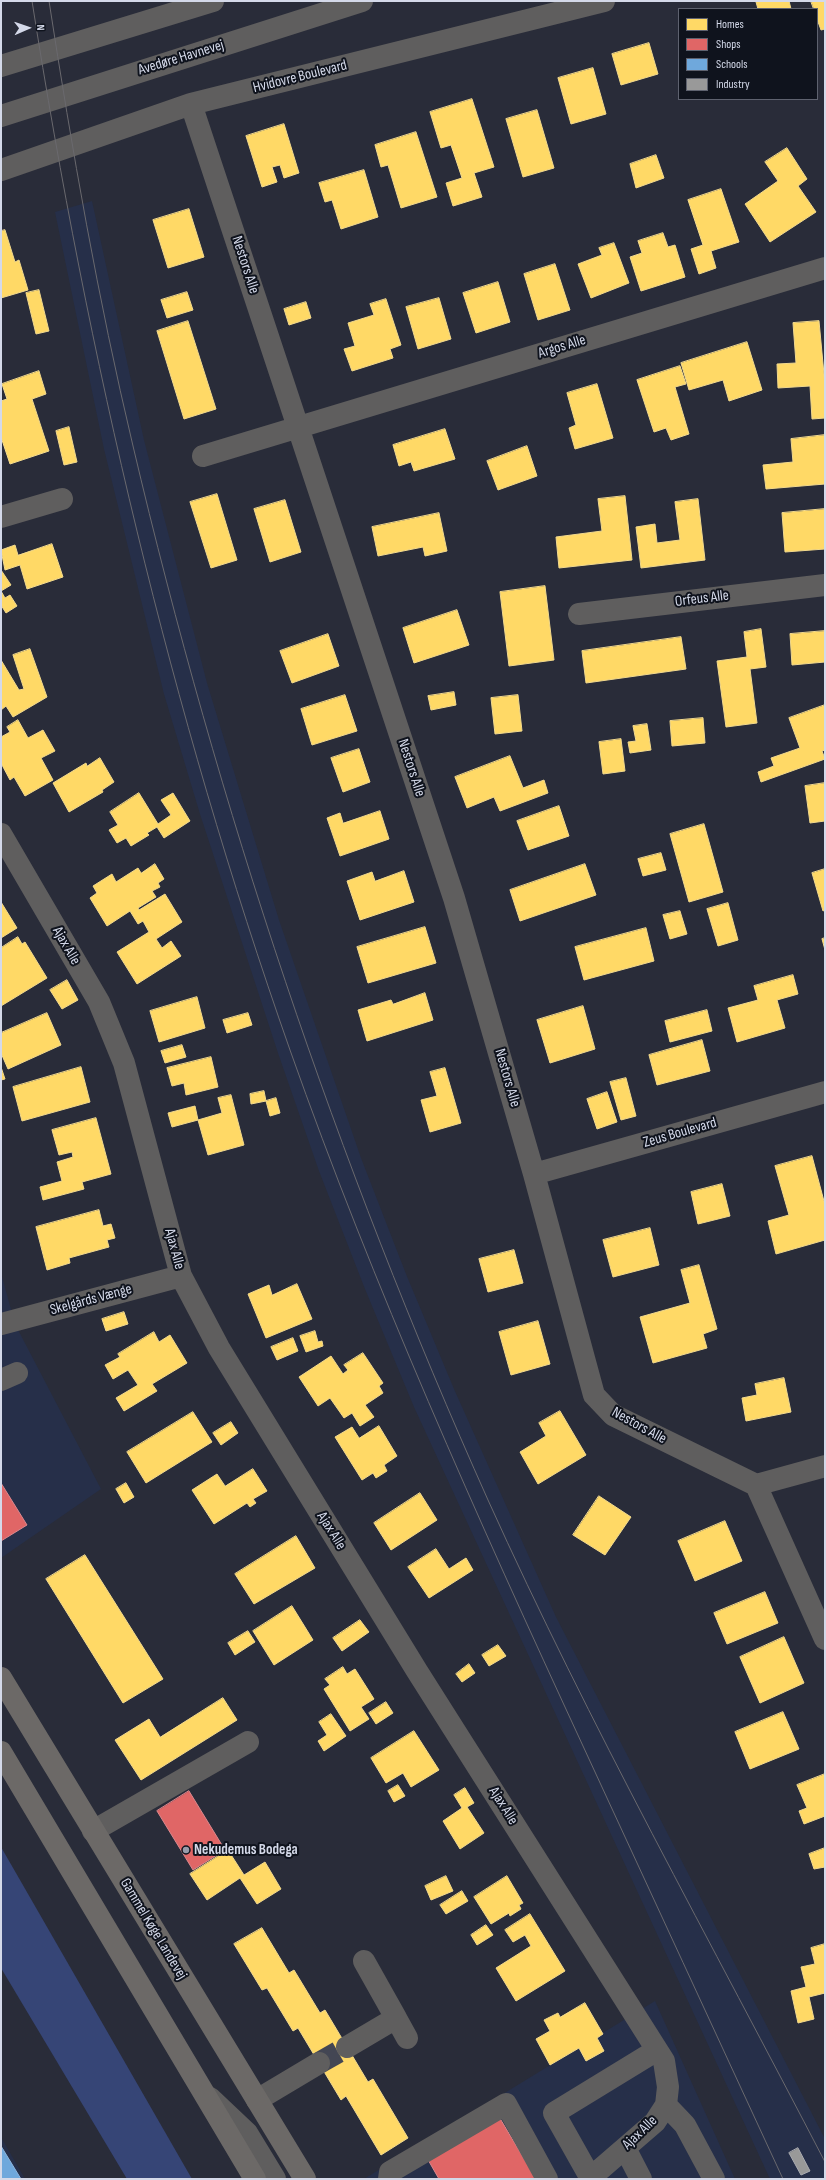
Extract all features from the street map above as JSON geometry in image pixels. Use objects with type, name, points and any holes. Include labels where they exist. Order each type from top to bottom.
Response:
[{"type":"main road","name":"Gammel Køge Landevej","points":[[1,1678],[305,2179]]},
{"type":"main road","points":[[1,1752],[255,2179]]},
{"type":"street","points":[[1,66],[213,1]]},
{"type":"street","name":"Avedøre Havnevej","points":[[1,116],[362,1]]},
{"type":"street","name":"Hvidovre Boulevard","points":[[1,170],[191,104],[604,1]]},
{"type":"street","name":"Nestors Alle","points":[[191,104],[299,426],[454,898],[534,1174],[594,1395],[613,1415],[756,1485]]},
{"type":"street","name":"Argos Alle","points":[[299,426],[825,268]]},
{"type":"street","points":[[204,456],[299,426]]},
{"type":"street","points":[[1,517],[62,499]]},
{"type":"street","name":"Orfeus Alle","points":[[579,614],[825,585]]},
{"type":"street","name":"Ajax Alle","points":[[1,834],[99,1002],[124,1063],[181,1276],[223,1355],[417,1671],[664,2061],[667,2080],[666,2105],[655,2122],[590,2178]]},
{"type":"street","name":"Zeus Boulevard","points":[[534,1174],[825,1092]]},
{"type":"street","name":"Skelgårds Vænge","points":[[1,1324],[181,1276]]},
{"type":"street","points":[[825,1466],[756,1485],[825,1639]]},
{"type":"street","points":[[93,1831],[248,1742]]},
{"type":"street","points":[[364,1960],[407,2038]]},
{"type":"street","points":[[347,2047],[396,2018]]},
{"type":"street","points":[[590,2178],[554,2112],[657,2050]]},
{"type":"street","points":[[257,2100],[320,2063]]},
{"type":"street","points":[[207,2096],[247,2133],[276,2179]]},
{"type":"street","points":[[389,2179],[390,2172],[506,2104],[547,2179]]},
{"type":"street","points":[[666,2105],[685,2125],[714,2179]]},
{"type":"street","points":[[625,2148],[641,2179]]},
{"type":"shaded area","points":[[92,201],[144,440],[207,683],[279,920],[361,1158],[406,1274],[454,1389],[556,1617],[825,2139],[825,2179],[770,2179],[414,1407],[365,1289],[319,1171],[278,1053],[200,814],[164,694],[104,449],[55,212]]},
{"type":"shaded area","points":[[1,1273],[15,1324],[101,1489],[1,1558]]},
{"type":"shaded area","points":[[1,1847],[192,2179],[127,2179],[1,1968]]},
{"type":"shaded area","points":[[655,2001],[735,2179],[364,2179]]},
{"type":"shaded area","points":[[1,2137],[25,2179],[1,2179]]},
{"type":"building: Homes","points":[[789,1],[791,8],[758,8],[756,2]]},
{"type":"building: Homes","points":[[811,1],[825,1],[825,29],[821,30],[818,22],[818,8],[814,8]]},
{"type":"building: Homes","points":[[649,43],[658,74],[621,85],[612,54]]},
{"type":"building: Homes","points":[[593,68],[606,114],[571,124],[558,78]]},
{"type":"building: Homes","points":[[472,99],[494,167],[474,173],[482,197],[453,206],[446,183],[462,178],[451,145],[441,148],[430,112]]},
{"type":"building: Homes","points":[[537,110],[554,168],[523,177],[506,119]]},
{"type":"building: Homes","points":[[284,124],[299,173],[284,178],[280,165],[272,167],[277,182],[262,187],[246,136]]},
{"type":"building: Homes","points":[[416,132],[437,197],[401,208],[388,165],[381,167],[375,145]]},
{"type":"building: Homes","points":[[787,148],[807,179],[798,186],[816,212],[770,242],[745,204],[778,181],[765,162]]},
{"type":"building: Homes","points":[[656,155],[664,178],[636,188],[630,164]]},
{"type":"building: Homes","points":[[364,170],[378,217],[341,229],[332,200],[325,202],[319,183]]},
{"type":"building: Homes","points":[[721,189],[739,242],[711,251],[716,268],[699,274],[691,249],[703,245],[688,200]]},
{"type":"building: Homes","points":[[189,209],[204,257],[168,268],[153,220]]},
{"type":"building: Homes","points":[[5,230],[15,262],[19,260],[28,290],[1,298],[1,231]]},
{"type":"building: Homes","points":[[663,233],[668,247],[675,245],[685,277],[641,291],[630,257],[642,253],[638,241]]},
{"type":"building: Homes","points":[[614,243],[629,283],[591,298],[578,264],[602,255],[599,248]]},
{"type":"building: Homes","points":[[555,264],[570,310],[538,320],[524,274]]},
{"type":"building: Homes","points":[[498,282],[510,322],[476,333],[463,293]]},
{"type":"building: Homes","points":[[39,290],[49,331],[36,334],[26,293]]},
{"type":"building: Homes","points":[[187,292],[193,310],[167,318],[161,300]]},
{"type":"building: Homes","points":[[439,298],[451,339],[418,349],[406,307]]},
{"type":"building: Homes","points":[[386,299],[401,345],[390,349],[393,358],[352,371],[344,349],[355,346],[348,323],[374,315],[370,304]]},
{"type":"building: Homes","points":[[306,302],[311,318],[289,325],[284,309]]},
{"type":"building: Homes","points":[[188,321],[216,409],[184,419],[157,331]]},
{"type":"building: Homes","points":[[819,321],[825,385],[825,418],[812,419],[810,386],[778,388],[777,364],[796,363],[793,323]]},
{"type":"building: Homes","points":[[747,342],[762,390],[729,401],[723,380],[689,390],[681,363]]},
{"type":"building: Homes","points":[[680,366],[686,384],[675,387],[689,434],[671,440],[666,428],[654,432],[637,380]]},
{"type":"building: Homes","points":[[39,371],[46,394],[32,399],[49,451],[10,464],[1,437],[1,401],[7,399],[2,384]]},
{"type":"building: Homes","points":[[597,384],[613,438],[575,449],[569,428],[576,425],[567,393]]},
{"type":"building: Homes","points":[[69,427],[77,462],[64,465],[56,431]]},
{"type":"building: Homes","points":[[445,429],[455,459],[414,471],[411,462],[399,466],[393,445]]},
{"type":"building: Homes","points":[[825,435],[825,484],[766,489],[763,465],[793,462],[791,439]]},
{"type":"building: Homes","points":[[527,446],[537,476],[498,490],[487,461]]},
{"type":"building: Homes","points":[[217,494],[237,560],[211,568],[190,502]]},
{"type":"building: Homes","points":[[625,496],[632,560],[559,568],[556,537],[602,531],[598,499]]},
{"type":"building: Homes","points":[[698,499],[705,560],[641,568],[636,527],[655,524],[657,543],[680,540],[675,502]]},
{"type":"building: Homes","points":[[285,500],[301,552],[270,562],[254,509]]},
{"type":"building: Homes","points":[[825,509],[825,549],[785,552],[782,513]]},
{"type":"building: Homes","points":[[439,513],[447,551],[425,556],[423,547],[378,556],[372,527]]},
{"type":"building: Homes","points":[[52,544],[63,577],[27,589],[20,565],[5,570],[1,550],[15,545],[18,555]]},
{"type":"building: Homes","points":[[1,570],[11,585],[1,591]]},
{"type":"building: Homes","points":[[545,586],[554,660],[509,666],[500,592]]},
{"type":"building: Homes","points":[[1,591],[5,598],[10,595],[17,606],[6,613],[1,605]]},
{"type":"building: Homes","points":[[457,610],[469,645],[414,663],[403,628]]},
{"type":"building: Homes","points":[[761,629],[766,667],[750,669],[757,723],[726,727],[717,661],[747,657],[744,632]]},
{"type":"building: Homes","points":[[825,631],[825,662],[792,665],[790,634]]},
{"type":"building: Homes","points":[[328,634],[339,666],[292,683],[280,651]]},
{"type":"building: Homes","points":[[681,637],[686,669],[586,683],[582,651]]},
{"type":"building: Homes","points":[[30,649],[47,697],[13,717],[6,706],[1,710],[1,660],[19,690],[24,689],[13,655]]},
{"type":"building: Homes","points":[[454,692],[456,705],[431,710],[428,696]]},
{"type":"building: Homes","points":[[345,695],[357,731],[312,745],[301,709]]},
{"type":"building: Homes","points":[[518,695],[522,731],[495,734],[491,698]]},
{"type":"building: Homes","points":[[825,705],[825,750],[822,751],[825,759],[761,782],[758,772],[774,766],[771,758],[800,748],[789,718]]},
{"type":"building: Homes","points":[[703,718],[705,743],[672,746],[670,721]]},
{"type":"building: Homes","points":[[18,720],[28,738],[43,730],[55,751],[41,758],[53,780],[25,796],[14,777],[10,780],[1,763],[1,737],[10,732],[7,727]]},
{"type":"building: Homes","points":[[647,724],[651,750],[630,753],[628,742],[636,741],[633,726]]},
{"type":"building: Homes","points":[[621,739],[625,771],[603,774],[599,742]]},
{"type":"building: Homes","points":[[359,749],[370,782],[343,792],[331,758]]},
{"type":"building: Homes","points":[[510,756],[523,788],[544,780],[548,793],[500,811],[494,797],[467,808],[455,777]]},
{"type":"building: Homes","points":[[100,758],[114,782],[102,790],[103,792],[69,812],[53,783],[86,763],[87,766]]},
{"type":"building: Homes","points":[[825,783],[825,821],[810,823],[805,786]]},
{"type":"building: Homes","points":[[139,793],[158,824],[171,815],[161,800],[173,793],[190,821],[164,838],[157,827],[147,833],[149,835],[131,846],[126,838],[117,843],[109,830],[118,825],[110,812]]},
{"type":"building: Homes","points":[[559,806],[569,836],[528,850],[517,821]]},
{"type":"building: Homes","points":[[380,811],[389,839],[340,856],[327,818],[340,813],[343,823]]},
{"type":"building: Homes","points":[[704,824],[723,892],[689,902],[670,834]]},
{"type":"building: Homes","points":[[661,853],[666,870],[643,876],[638,859]]},
{"type":"building: Homes","points":[[155,864],[164,879],[158,883],[160,887],[152,891],[156,897],[138,908],[139,910],[165,894],[182,922],[156,939],[162,948],[171,941],[181,956],[137,984],[117,952],[149,932],[143,921],[138,924],[130,911],[107,926],[90,898],[97,893],[93,886],[112,874],[116,882],[138,868],[141,873]]},
{"type":"building: Homes","points":[[585,864],[596,895],[520,921],[510,890]]},
{"type":"building: Homes","points":[[825,869],[825,910],[823,911],[812,873]]},
{"type":"building: Homes","points":[[404,871],[414,902],[360,920],[347,881],[372,872],[375,881]]},
{"type":"building: Homes","points":[[1,902],[17,928],[1,938]]},
{"type":"building: Homes","points":[[728,903],[738,940],[718,946],[707,909]]},
{"type":"building: Homes","points":[[680,911],[687,934],[670,939],[663,915]]},
{"type":"building: Homes","points":[[425,927],[436,963],[368,983],[357,947]]},
{"type":"building: Homes","points":[[646,928],[654,961],[584,980],[575,947]]},
{"type":"building: Homes","points":[[18,937],[22,944],[25,942],[47,978],[1,1006],[1,948]]},
{"type":"building: Homes","points":[[825,938],[825,950],[822,939]]},
{"type":"building: Homes","points":[[793,975],[798,994],[777,1000],[785,1028],[737,1042],[728,1008],[758,1000],[754,986]]},
{"type":"building: Homes","points":[[67,980],[78,1000],[62,1009],[50,990]]},
{"type":"building: Homes","points":[[425,993],[433,1020],[367,1041],[358,1010],[391,1000],[393,1004]]},
{"type":"building: Homes","points":[[197,997],[205,1028],[159,1042],[150,1011]]},
{"type":"building: Homes","points":[[583,1006],[595,1049],[550,1063],[537,1020]]},
{"type":"building: Homes","points":[[707,1010],[712,1031],[670,1042],[665,1021]]},
{"type":"building: Homes","points":[[47,1013],[61,1045],[8,1069],[1,1053],[1,1033]]},
{"type":"building: Homes","points":[[248,1013],[252,1025],[227,1033],[223,1020]]},
{"type":"building: Homes","points":[[702,1040],[710,1071],[657,1085],[649,1055]]},
{"type":"building: Homes","points":[[182,1045],[186,1057],[165,1063],[161,1051]]},
{"type":"building: Homes","points":[[211,1057],[218,1087],[186,1095],[184,1083],[172,1086],[167,1068]]},
{"type":"building: Homes","points":[[1,1067],[5,1079],[1,1080]]},
{"type":"building: Homes","points":[[81,1067],[90,1102],[22,1121],[13,1087]]},
{"type":"building: Homes","points":[[445,1068],[461,1123],[430,1132],[421,1100],[437,1096],[430,1072]]},
{"type":"building: Homes","points":[[626,1078],[636,1116],[621,1120],[610,1082]]},
{"type":"building: Homes","points":[[264,1091],[266,1101],[251,1104],[250,1094]]},
{"type":"building: Homes","points":[[607,1092],[617,1122],[597,1129],[587,1099]]},
{"type":"building: Homes","points":[[231,1095],[244,1145],[208,1155],[198,1120],[222,1113],[218,1098]]},
{"type":"building: Homes","points":[[276,1098],[280,1113],[270,1116],[266,1101]]},
{"type":"building: Homes","points":[[195,1106],[198,1120],[172,1127],[168,1113]]},
{"type":"building: Homes","points":[[96,1118],[111,1174],[82,1182],[84,1189],[43,1200],[40,1187],[62,1181],[57,1162],[73,1157],[72,1152],[59,1155],[52,1130]]},
{"type":"building: Homes","points":[[812,1156],[825,1205],[825,1240],[776,1254],[768,1221],[789,1215],[775,1166]]},
{"type":"building: Homes","points":[[722,1184],[730,1216],[698,1224],[691,1192]]},
{"type":"building: Homes","points":[[99,1210],[103,1226],[111,1224],[115,1238],[107,1240],[109,1247],[69,1258],[70,1263],[47,1270],[36,1227]]},
{"type":"building: Homes","points":[[650,1228],[659,1265],[613,1277],[603,1240]]},
{"type":"building: Homes","points":[[514,1250],[523,1283],[488,1292],[479,1259]]},
{"type":"building: Homes","points":[[699,1265],[717,1329],[703,1334],[707,1348],[653,1363],[640,1317],[690,1303],[681,1270]]},
{"type":"building: Homes","points":[[297,1284],[312,1319],[266,1338],[248,1294],[269,1285],[272,1295]]},
{"type":"building: Homes","points":[[124,1312],[128,1324],[106,1331],[102,1319]]},
{"type":"building: Homes","points":[[538,1321],[550,1364],[511,1375],[499,1332]]},
{"type":"building: Homes","points":[[315,1331],[318,1342],[322,1341],[323,1346],[306,1352],[300,1336]]},
{"type":"building: Homes","points":[[154,1332],[159,1342],[170,1335],[187,1363],[152,1384],[157,1391],[124,1411],[116,1398],[138,1385],[128,1370],[113,1379],[105,1365],[120,1357],[118,1354]]},
{"type":"building: Homes","points":[[293,1338],[298,1351],[277,1360],[271,1347]]},
{"type":"building: Homes","points":[[363,1353],[383,1383],[379,1386],[383,1393],[365,1405],[374,1417],[360,1426],[352,1413],[344,1418],[330,1398],[318,1406],[299,1377],[331,1356],[343,1374],[348,1370],[344,1365]]},
{"type":"building: Homes","points":[[784,1378],[791,1412],[746,1421],[742,1398],[757,1395],[755,1384]]},
{"type":"building: Homes","points":[[560,1411],[586,1455],[538,1484],[520,1452],[546,1436],[539,1423]]},
{"type":"building: Homes","points":[[193,1412],[212,1442],[146,1483],[127,1452]]},
{"type":"building: Homes","points":[[231,1422],[238,1433],[221,1445],[213,1433]]},
{"type":"building: Homes","points":[[379,1426],[397,1456],[384,1465],[387,1471],[376,1478],[373,1473],[362,1480],[335,1437],[352,1427],[359,1438]]},
{"type":"building: Homes","points":[[253,1469],[267,1491],[253,1499],[256,1503],[250,1507],[247,1503],[214,1524],[192,1490],[217,1474],[225,1486]]},
{"type":"building: Homes","points":[[126,1483],[134,1497],[124,1503],[116,1489]]},
{"type":"building: Homes","points":[[420,1493],[437,1520],[391,1550],[374,1523]]},
{"type":"building: Homes","points":[[599,1496],[631,1517],[605,1555],[573,1535]]},
{"type":"building: Homes","points":[[725,1521],[742,1561],[695,1581],[678,1541]]},
{"type":"building: Homes","points":[[296,1536],[315,1568],[254,1604],[235,1574]]},
{"type":"building: Homes","points":[[436,1549],[449,1569],[466,1558],[473,1570],[429,1598],[408,1567]]},
{"type":"building: Homes","points":[[85,1555],[163,1679],[123,1703],[46,1579]]},
{"type":"building: Homes","points":[[765,1592],[778,1623],[727,1644],[714,1613]]},
{"type":"building: Homes","points":[[292,1606],[313,1640],[274,1665],[253,1631]]},
{"type":"building: Homes","points":[[360,1620],[369,1632],[342,1651],[333,1638]]},
{"type":"building: Homes","points":[[248,1631],[255,1642],[235,1655],[228,1643]]},
{"type":"building: Homes","points":[[784,1637],[804,1683],[760,1703],[740,1657]]},
{"type":"building: Homes","points":[[498,1645],[506,1656],[489,1666],[482,1655]]},
{"type":"building: Homes","points":[[469,1664],[475,1673],[462,1682],[456,1674]]},
{"type":"building: Homes","points":[[343,1667],[347,1674],[355,1669],[374,1699],[361,1707],[369,1719],[350,1731],[324,1689],[330,1685],[325,1679]]},
{"type":"building: Homes","points":[[223,1698],[237,1720],[141,1780],[115,1740],[149,1719],[160,1737]]},
{"type":"building: Homes","points":[[386,1702],[393,1713],[376,1724],[369,1713]]},
{"type":"building: Homes","points":[[783,1712],[799,1749],[750,1769],[735,1732]]},
{"type":"building: Homes","points":[[331,1714],[346,1736],[324,1751],[318,1741],[327,1735],[319,1722]]},
{"type":"building: Homes","points":[[414,1731],[439,1770],[411,1787],[403,1773],[386,1783],[371,1758]]},
{"type":"building: Homes","points":[[825,1774],[825,1816],[804,1824],[799,1811],[807,1808],[797,1785]]},
{"type":"building: Homes","points":[[398,1785],[405,1796],[394,1802],[388,1791]]},
{"type":"building: Homes","points":[[465,1788],[474,1803],[467,1807],[484,1833],[460,1849],[443,1821],[462,1808],[454,1795]]},
{"type":"building: Homes","points":[[825,1848],[825,1867],[814,1869],[809,1854]]},
{"type":"building: Homes","points":[[228,1850],[244,1875],[265,1862],[281,1889],[257,1904],[240,1878],[207,1900],[190,1874]]},
{"type":"building: Homes","points":[[446,1876],[453,1891],[431,1900],[425,1886]]},
{"type":"building: Homes","points":[[507,1876],[523,1903],[519,1905],[521,1909],[510,1916],[509,1913],[491,1924],[474,1897]]},
{"type":"building: Homes","points":[[462,1891],[468,1901],[446,1914],[440,1905]]},
{"type":"building: Homes","points":[[530,1914],[565,1971],[516,2001],[496,1968],[531,1946],[525,1935],[513,1942],[505,1930]]},
{"type":"building: Homes","points":[[486,1925],[493,1935],[477,1945],[471,1935]]},
{"type":"building: Homes","points":[[262,1928],[289,1973],[294,1970],[320,2013],[325,2010],[368,2082],[373,2079],[408,2138],[381,2155],[346,2096],[341,2100],[298,2028],[293,2031],[267,1988],[262,1990],[234,1944]]},
{"type":"building: Homes","points":[[825,1944],[825,1993],[809,1997],[814,2019],[798,2023],[791,1991],[806,1987],[801,1967],[815,1964],[811,1948]]},
{"type":"building: Homes","points":[[585,2003],[603,2034],[597,2038],[604,2051],[586,2061],[579,2048],[550,2065],[536,2039],[550,2031],[544,2020],[558,2013],[560,2017]]},
{"type":"building: Shops","points":[[1,1483],[27,1525],[1,1541]]},
{"type":"building: Shops","points":[[189,1791],[225,1850],[193,1870],[157,1811]]},
{"type":"building: Shops","points":[[498,2115],[536,2179],[439,2179],[427,2158]]},
{"type":"building: Schools","points":[[1,2146],[21,2179],[1,2179]]},
{"type":"building: Industry","points":[[798,2148],[810,2171],[801,2175],[789,2153]]},
{"type":"tunnel","points":[[319,2063],[347,2047]]},
{"type":"tram line","points":[[32,1],[54,134],[79,267],[137,531],[170,662],[207,792],[247,922],[290,1050],[356,1227],[428,1401],[543,1660],[783,2179]]},
{"type":"tram line","points":[[49,1],[76,169],[108,335],[166,581],[203,715],[243,849],[285,981],[331,1113],[380,1243],[433,1372],[488,1500],[527,1584],[609,1751],[825,2162]]},
{"type":"place","name":"Nekudemus Bodega","points":[[186,1850]]}]
